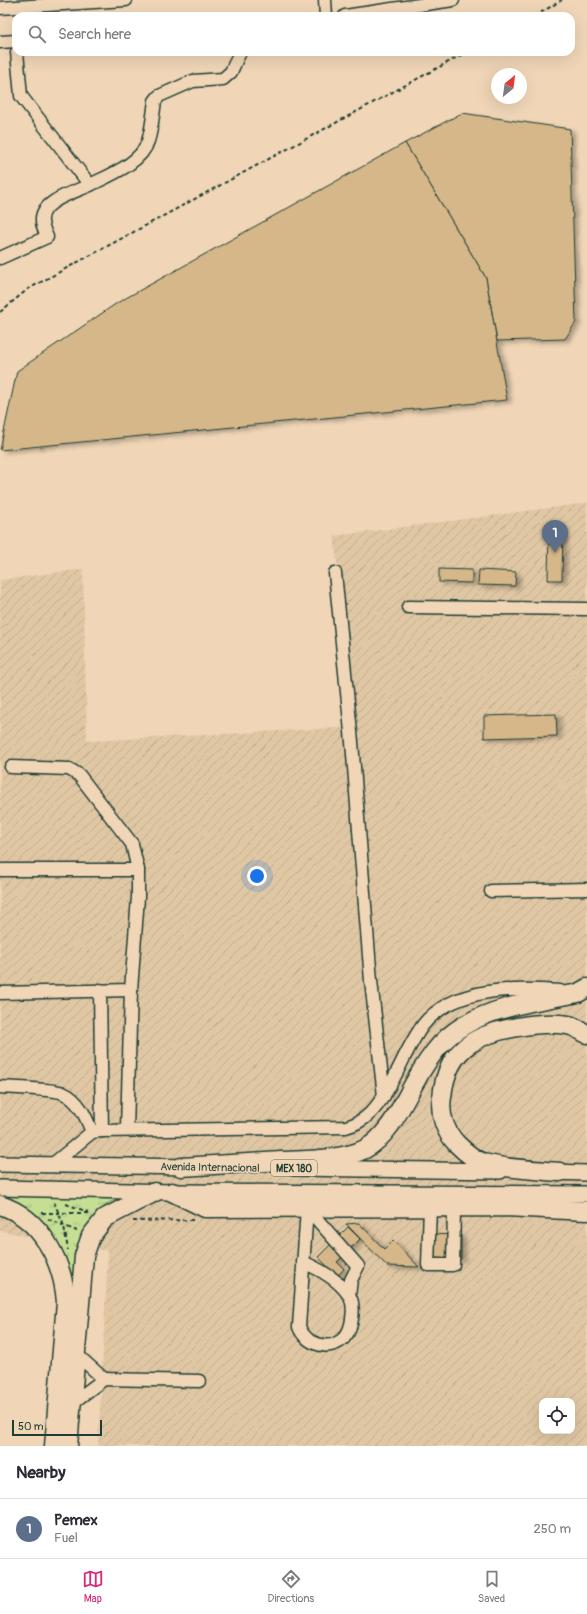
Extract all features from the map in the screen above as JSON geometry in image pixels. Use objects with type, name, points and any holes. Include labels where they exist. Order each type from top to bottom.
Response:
[{"type":"highway","points":[[181,1166],[327,1158],[363,1150],[377,1141],[397,1114],[427,1062],[441,1044],[455,1032],[478,1019],[498,1011],[582,990]]},
{"type":"highway","points":[[560,1172],[483,1163],[464,1151],[452,1138],[443,1121],[441,1102],[445,1076],[456,1057],[471,1043],[485,1036],[516,1027],[534,1025],[569,1025],[587,1034]]},
{"type":"highway","points":[[68,1446],[84,1256],[91,1236],[105,1218],[163,1192],[205,1208],[506,1207],[587,1211]]},
{"type":"highway","points":[[0,1205],[21,1214],[40,1233],[56,1258],[64,1281],[66,1302],[54,1446]]},
{"type":"main road","name":"Avenida Internacional","points":[[0,1164],[587,1173]]},
{"type":"main road","points":[[0,1188],[163,1192],[587,1194]]},
{"type":"street","points":[[0,8],[126,0]]},
{"type":"street","points":[[325,0],[326,12]]},
{"type":"street","points":[[372,12],[452,0]]},
{"type":"street","points":[[0,42],[12,41]]},
{"type":"street","points":[[18,56],[21,96],[90,185]]},
{"type":"street","points":[[0,258],[47,236],[42,221],[44,211],[50,203],[128,166],[141,154],[148,143],[155,101],[159,96],[193,81],[223,79],[231,72],[238,56]]},
{"type":"street","points":[[335,573],[352,742],[371,981],[384,1096]]},
{"type":"street","points":[[408,607],[587,609]]},
{"type":"street","points":[[11,767],[70,769],[79,775],[132,844],[138,870],[138,897],[130,990],[127,1130]]},
{"type":"street","points":[[0,870],[138,870]]},
{"type":"street","points":[[491,890],[587,889]]},
{"type":"street","points":[[97,1132],[100,990]]},
{"type":"street","points":[[0,993],[130,990]]},
{"type":"street","points":[[53,1164],[97,1132],[127,1130],[346,1127],[358,1124],[375,1109],[384,1096],[423,1025],[440,1010],[466,998],[495,992],[582,990]]},
{"type":"street","points":[[0,1087],[62,1092],[74,1101],[97,1132]]},
{"type":"street","points":[[430,1207],[428,1265],[453,1266],[454,1207]]},
{"type":"street","points":[[307,1208],[358,1266],[351,1280],[349,1294],[353,1308],[350,1326],[345,1337],[334,1345],[319,1345],[311,1342],[302,1335],[299,1327],[307,1208]]},
{"type":"street","points":[[303,1262],[330,1277],[349,1294]]},
{"type":"street","points":[[76,1354],[104,1379]]},
{"type":"street","points":[[72,1403],[104,1379],[199,1381]]},
{"type":"path","points":[[541,12],[562,0]]},
{"type":"path","points":[[0,312],[28,289],[461,56]]},
{"type":"path","points":[[69,1255],[64,1226],[53,1200],[94,1214]]},
{"type":"path","points":[[82,1233],[36,1213],[90,1212]]},
{"type":"path","points":[[126,1221],[196,1220]]},
{"type":"shaded area","points":[[587,503],[587,1446],[98,1446],[108,1251],[0,1231],[0,580],[83,569],[87,741],[356,727],[334,536]]},
{"type":"green space","points":[[5,1196],[119,1198],[107,1204],[87,1225],[83,1233],[74,1291],[62,1253],[53,1236],[40,1222],[16,1207]]},
{"type":"building","points":[[462,113],[570,129],[576,322],[565,339],[497,341],[486,278],[405,143]]},
{"type":"building","points":[[405,143],[486,278],[507,400],[0,450],[17,371],[117,303]]},
{"type":"building","points":[[549,526],[563,526],[562,580],[548,580]]},
{"type":"building","points":[[439,569],[472,570],[472,583],[439,582]]},
{"type":"building","points":[[479,570],[516,572],[515,586],[478,585]]},
{"type":"building","points":[[556,714],[557,736],[484,738],[484,716]]},
{"type":"building","points":[[359,1223],[384,1249],[393,1240],[419,1267],[387,1266],[346,1224]]},
{"type":"building","points":[[348,1227],[360,1239],[337,1262],[344,1269],[337,1276],[318,1257]]},
{"type":"building","points":[[424,1234],[461,1235],[461,1259],[423,1258]]},
{"type":"place","name":"Pemex","points":[[555,553]]}]
